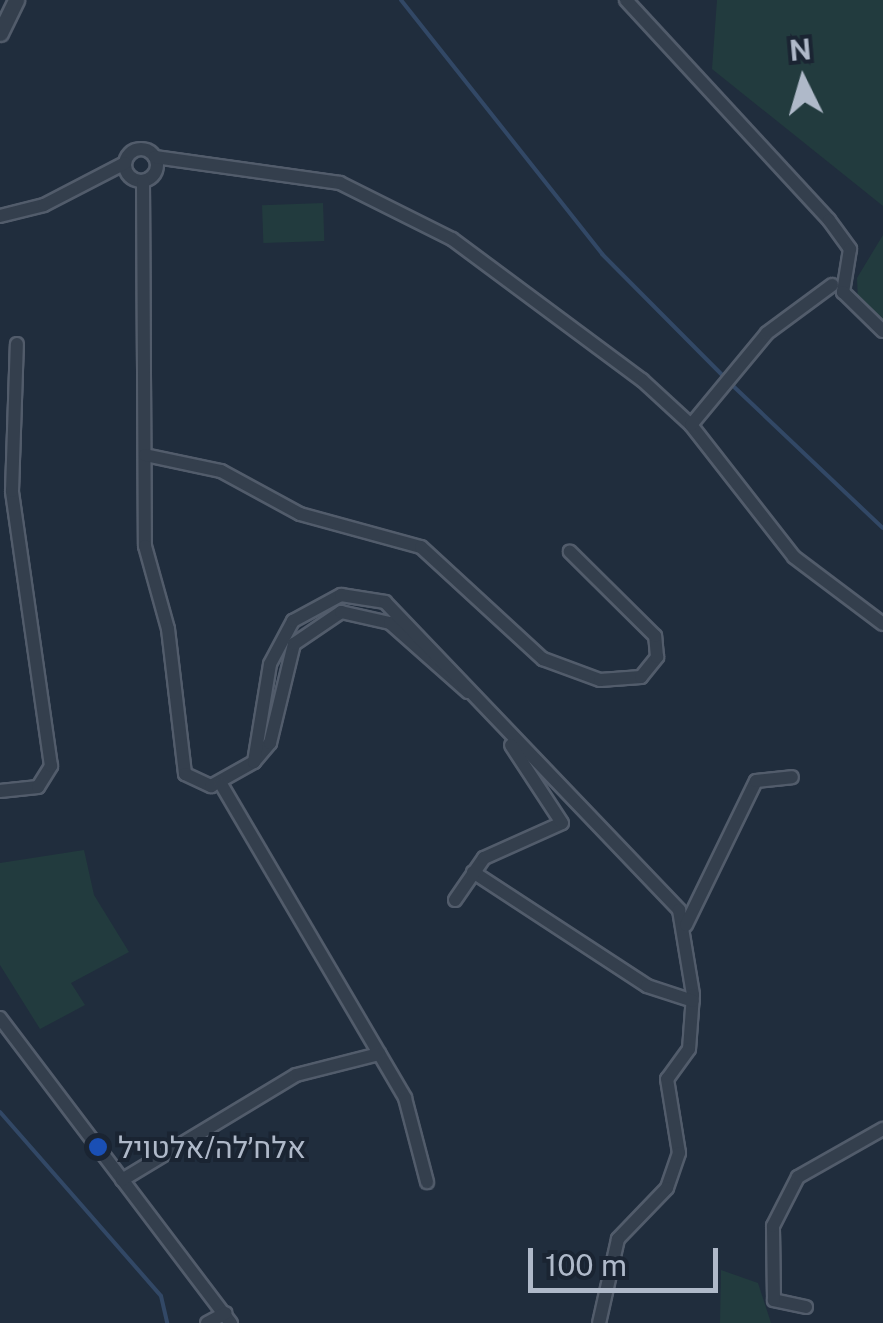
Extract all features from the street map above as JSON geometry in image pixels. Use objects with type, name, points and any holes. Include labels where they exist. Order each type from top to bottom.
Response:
[{"type":"street","points":[[0,30],[16,0]]},
{"type":"street","points":[[626,0],[829,220],[850,249],[843,292],[883,331]]},
{"type":"street","points":[[0,216],[44,205],[125,162],[138,149],[155,157],[371,194],[452,239],[691,426],[794,558],[883,624]]},
{"type":"street","points":[[155,157],[143,181],[146,546],[168,629],[181,765],[191,782],[221,784],[254,762],[270,743],[294,644],[322,618],[372,613],[471,694],[653,880],[686,925]]},
{"type":"street","points":[[125,162],[143,181]]},
{"type":"street","points":[[691,426],[767,333],[832,285]]},
{"type":"street","points":[[0,791],[38,787],[50,766],[12,491],[16,344]]},
{"type":"street","points":[[145,455],[221,470],[300,514],[421,547],[543,659],[600,680],[641,676],[656,657],[655,636],[570,552]]},
{"type":"street","points":[[455,900],[473,872],[498,849],[562,822],[506,734]]},
{"type":"street","points":[[599,1323],[618,1239],[658,1202],[675,1168],[680,1138],[667,1080],[688,1048],[693,1000],[686,925],[750,789],[792,777]]},
{"type":"street","points":[[221,784],[405,1098],[427,1182]]},
{"type":"street","points":[[473,872],[648,986],[693,1000]]},
{"type":"street","points":[[0,1018],[228,1318],[207,1323]]},
{"type":"street","points":[[122,1180],[296,1075],[379,1054]]},
{"type":"street","points":[[806,1307],[774,1300],[772,1226],[798,1177],[883,1129]]},
{"type":"green space","points":[[717,0],[883,0],[883,206],[712,69]]},
{"type":"green space","points":[[323,203],[324,241],[263,243],[262,205]]},
{"type":"green space","points":[[883,235],[883,323],[858,301],[857,278]]},
{"type":"green space","points":[[84,850],[94,895],[129,952],[71,983],[85,1005],[40,1029],[0,965],[0,863]]},
{"type":"green space","points":[[721,1270],[758,1283],[771,1323],[720,1323]]},
{"type":"waterway","points":[[401,0],[602,254],[724,377]]},
{"type":"waterway","points":[[731,384],[883,528]]},
{"type":"waterway","points":[[0,1112],[161,1296],[167,1323]]},
{"type":"place","name":"אלח׳לה/אלטויל","points":[[98,1147]]}]
